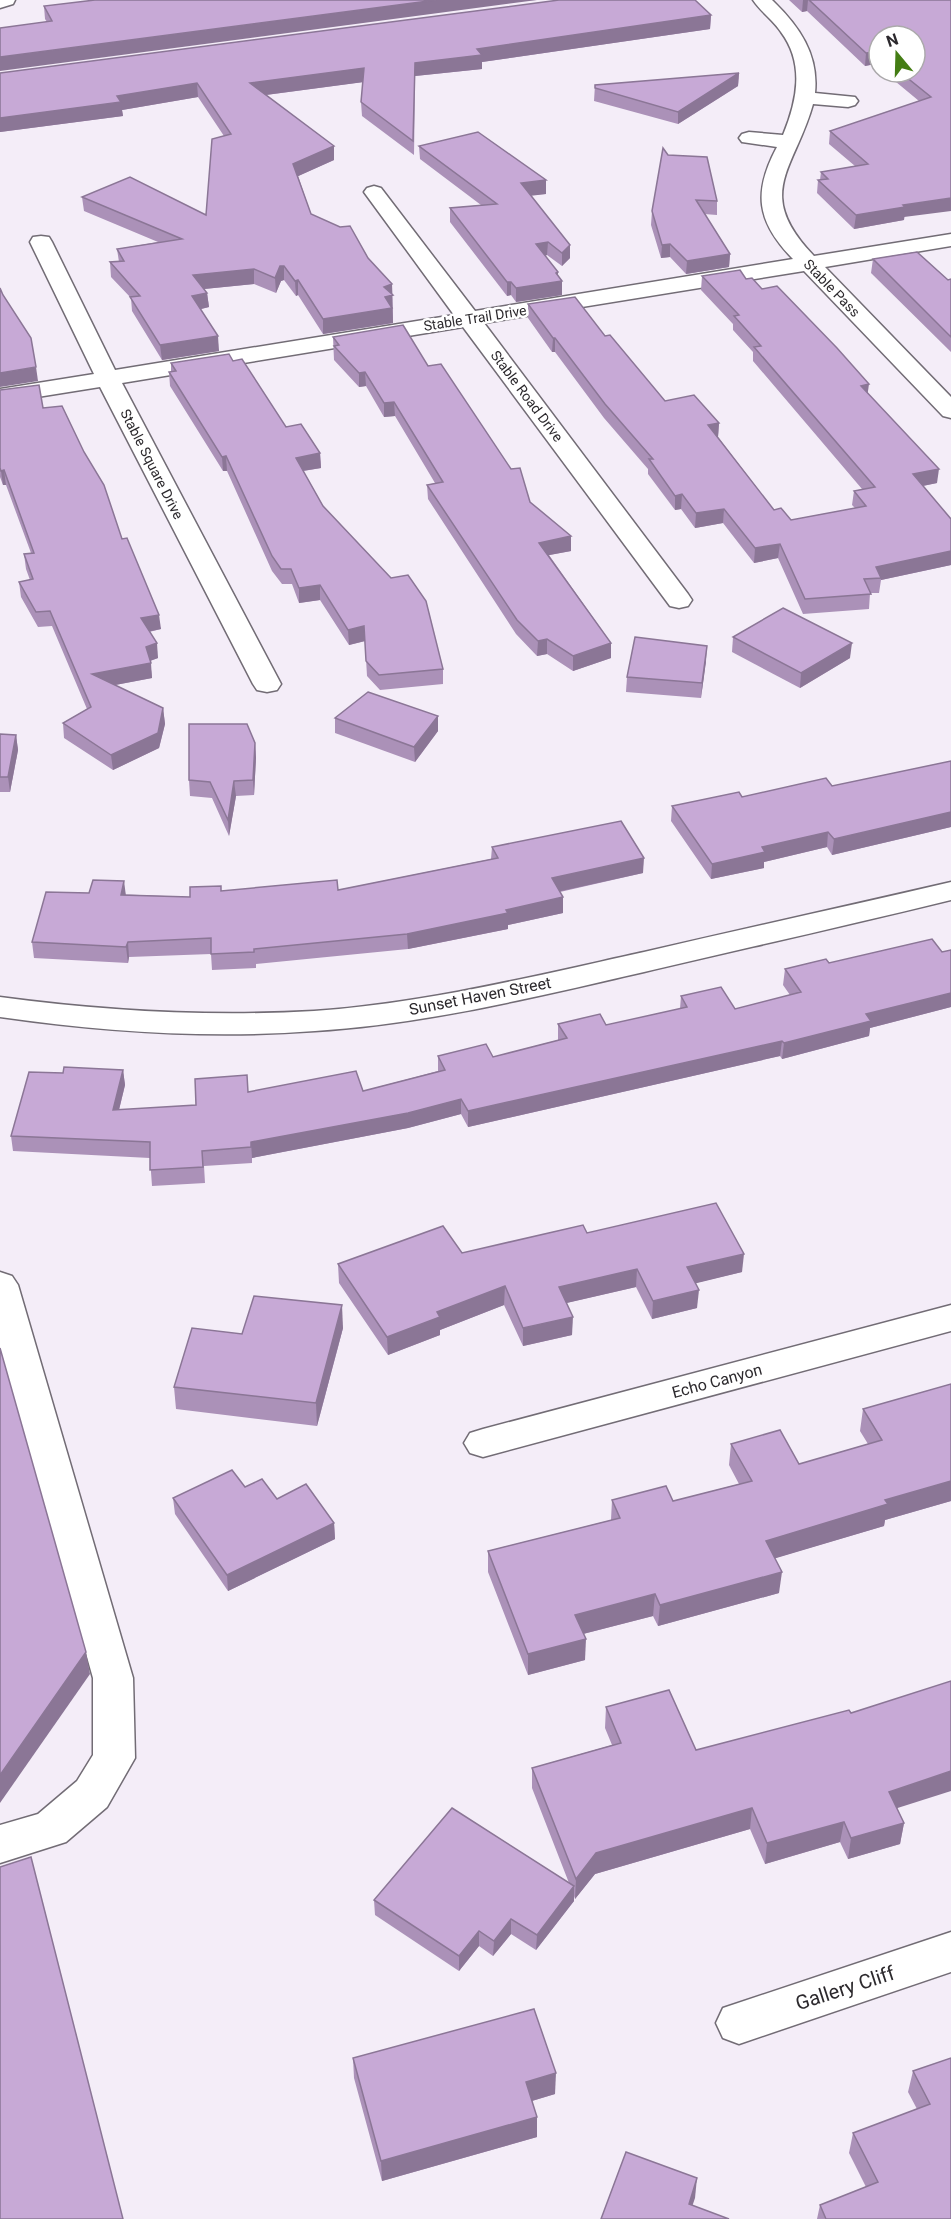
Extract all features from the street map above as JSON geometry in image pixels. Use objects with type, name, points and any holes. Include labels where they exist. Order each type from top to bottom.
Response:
[{"type":"street","points":[[0,2],[6,0]]},
{"type":"street","name":"Stable Pass","points":[[762,0],[789,28],[803,52],[806,98],[790,142],[775,170],[771,185],[776,218],[784,234],[809,264],[951,411]]},
{"type":"street","points":[[806,98],[848,101]]},
{"type":"street","points":[[750,138],[790,142]]},
{"type":"street","name":"Stable Road Drive","points":[[374,192],[679,600]]},
{"type":"street","name":"Stable Trail Drive","points":[[0,396],[951,240]]},
{"type":"street","name":"Stable Square Drive","points":[[41,242],[108,379],[267,684]]},
{"type":"street","name":"Sunset Haven Street","points":[[0,1007],[47,1014],[139,1022],[232,1024],[327,1020],[419,1009],[509,992],[951,891]]},
{"type":"street","points":[[0,1285],[113,1678],[114,1758],[92,1794],[51,1828],[0,1844]]},
{"type":"street","name":"Echo Canyon","points":[[483,1443],[951,1318]]},
{"type":"street","name":"Gallery Cliff","points":[[739,2023],[951,1952]]},
{"type":"building","points":[[95,0],[436,0],[0,57],[0,28],[52,21],[44,6]]},
{"type":"building","points":[[559,0],[695,0],[711,15],[477,49],[482,55],[415,63],[413,141],[361,102],[364,68],[250,83],[334,146],[293,164],[311,214],[340,227],[350,226],[368,258],[392,284],[384,287],[393,295],[385,297],[392,308],[323,319],[298,280],[295,281],[284,266],[280,266],[275,278],[254,269],[193,275],[207,293],[192,296],[218,336],[160,345],[130,297],[140,296],[110,262],[124,261],[117,249],[182,239],[82,197],[130,177],[206,215],[212,139],[231,134],[197,83],[117,96],[121,102],[0,118],[0,73]]},
{"type":"building","points":[[809,0],[951,0],[951,198],[856,215],[818,180],[828,179],[821,172],[868,164],[830,131],[931,97],[915,84],[927,84],[927,24],[867,24],[866,53]]},
{"type":"building","points":[[739,73],[678,112],[595,88],[595,85]]},
{"type":"building","points":[[478,132],[546,180],[521,183],[570,245],[562,253],[548,242],[536,244],[558,272],[556,273],[562,281],[516,288],[511,282],[507,282],[450,208],[497,204],[419,146]]},
{"type":"building","points":[[663,148],[668,155],[707,157],[717,201],[696,200],[730,254],[687,261],[670,244],[662,245],[652,211]]},
{"type":"building","points":[[917,252],[948,280],[951,279],[951,337],[873,259]]},
{"type":"building","points":[[740,270],[746,279],[752,278],[762,289],[777,286],[869,384],[861,386],[939,469],[913,474],[951,519],[951,551],[876,567],[881,578],[864,579],[871,594],[805,599],[780,544],[755,548],[724,509],[696,513],[682,494],[675,496],[649,459],[653,459],[605,404],[528,304],[575,297],[605,336],[610,335],[665,401],[694,395],[719,423],[708,425],[774,510],[781,508],[791,520],[866,506],[854,491],[875,487],[754,347],[761,346],[734,316],[739,315],[702,276]]},
{"type":"building","points":[[0,288],[31,338],[36,367],[0,373]]},
{"type":"building","points":[[403,325],[428,366],[441,364],[511,469],[520,468],[530,502],[571,536],[539,543],[611,643],[573,656],[547,639],[538,641],[517,620],[427,485],[443,482],[394,402],[384,403],[365,372],[359,373],[334,346],[339,345],[333,337]]},
{"type":"building","points":[[229,354],[233,361],[242,359],[286,427],[301,424],[320,453],[296,458],[323,506],[391,578],[408,575],[426,601],[443,669],[379,675],[366,661],[364,626],[348,630],[320,585],[299,588],[291,569],[281,569],[272,556],[226,456],[222,457],[169,372],[176,371],[171,363]]},
{"type":"building","points":[[39,385],[43,408],[62,406],[84,452],[104,485],[122,539],[127,538],[159,615],[141,618],[157,643],[146,647],[151,663],[92,674],[163,708],[158,733],[111,755],[63,723],[91,707],[50,611],[36,612],[19,582],[33,579],[24,554],[34,553],[4,470],[1,471],[0,468],[0,390]]},
{"type":"building","points":[[783,608],[852,643],[801,673],[733,637]]},
{"type":"building","points":[[635,637],[707,646],[702,683],[627,677]]},
{"type":"building","points":[[368,692],[438,716],[414,747],[335,718]]},
{"type":"building","points":[[189,724],[247,724],[255,743],[253,780],[234,781],[228,820],[210,782],[189,780]]},
{"type":"building","points":[[0,734],[16,735],[8,777],[0,777]]},
{"type":"building","points":[[951,761],[951,812],[834,839],[828,832],[762,847],[765,852],[712,864],[672,806],[739,792],[742,797],[826,778],[832,786]]},
{"type":"building","points":[[621,821],[644,858],[552,878],[563,897],[506,910],[508,913],[407,934],[254,949],[254,952],[211,954],[211,938],[128,942],[126,947],[32,942],[46,892],[89,893],[93,880],[124,881],[121,895],[190,897],[190,887],[221,886],[221,891],[337,880],[338,890],[498,858],[492,847]]},
{"type":"building","points":[[932,939],[942,952],[951,950],[951,993],[866,1014],[871,1021],[784,1043],[782,1041],[468,1111],[461,1099],[408,1113],[251,1142],[251,1147],[202,1151],[203,1167],[150,1170],[150,1142],[11,1136],[29,1072],[63,1073],[64,1067],[123,1070],[113,1110],[196,1105],[195,1079],[247,1075],[248,1092],[356,1071],[363,1091],[445,1070],[438,1056],[486,1044],[493,1057],[567,1038],[558,1024],[600,1014],[606,1025],[687,1007],[681,996],[721,987],[735,1009],[801,992],[785,969],[826,959],[829,963]]},
{"type":"building","points":[[716,1203],[744,1254],[687,1267],[699,1290],[653,1301],[637,1269],[559,1287],[573,1317],[523,1328],[505,1286],[437,1312],[440,1317],[387,1337],[338,1264],[443,1226],[462,1253],[583,1225],[587,1233]]},
{"type":"building","points":[[254,1296],[342,1305],[316,1403],[174,1387],[192,1328],[242,1334]]},
{"type":"building","points":[[0,1348],[86,1652],[0,1775]]},
{"type":"building","points":[[951,1384],[951,1481],[885,1500],[888,1504],[766,1541],[782,1572],[660,1605],[655,1594],[575,1615],[586,1639],[528,1654],[488,1551],[620,1518],[612,1500],[666,1486],[673,1501],[752,1481],[731,1444],[780,1430],[799,1464],[882,1440],[863,1409]]},
{"type":"building","points":[[232,1470],[245,1487],[262,1479],[277,1499],[306,1484],[334,1523],[227,1575],[173,1498]]},
{"type":"building","points":[[951,1681],[951,1771],[889,1792],[904,1823],[851,1838],[844,1822],[767,1843],[752,1808],[596,1853],[576,1879],[532,1768],[621,1743],[606,1707],[669,1690],[696,1750],[849,1710],[851,1713]]},
{"type":"building","points":[[452,1808],[574,1886],[537,1935],[511,1919],[494,1941],[479,1931],[459,1956],[374,1900]]},
{"type":"building","points":[[31,1857],[123,2219],[0,2219],[0,1867]]},
{"type":"building","points":[[534,2009],[556,2073],[526,2082],[537,2117],[381,2161],[353,2058]]},
{"type":"building","points":[[951,2058],[951,2219],[826,2219],[820,2205],[878,2182],[853,2133],[930,2104],[913,2071]]},
{"type":"building","points":[[626,2152],[697,2178],[689,2204],[729,2219],[601,2219]]}]
